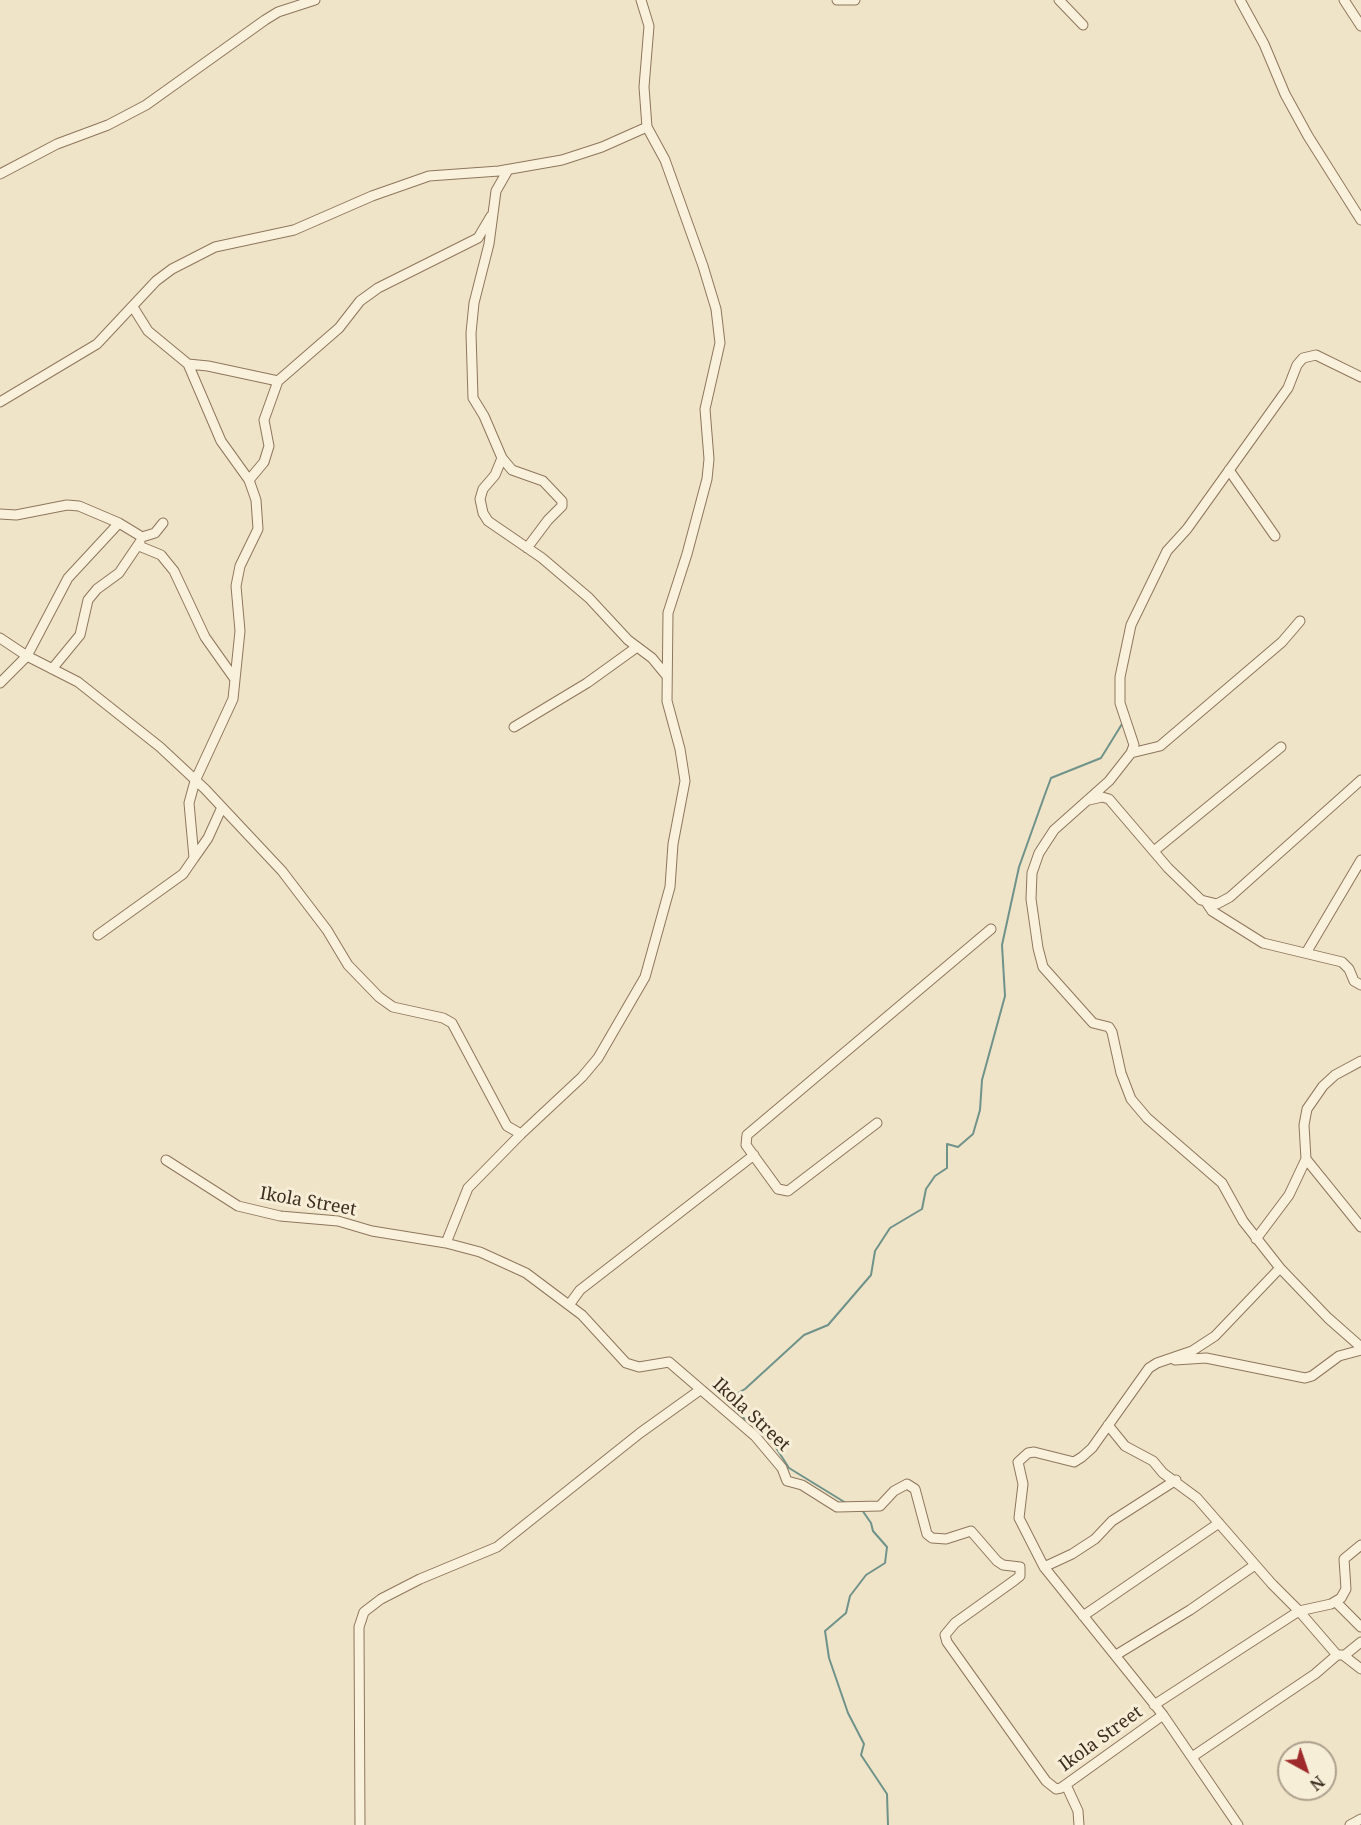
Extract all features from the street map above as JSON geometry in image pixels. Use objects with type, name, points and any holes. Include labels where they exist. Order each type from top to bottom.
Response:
[{"type":"street","points":[[0,174],[57,144],[108,125],[146,105],[265,20],[278,12],[315,0]]},
{"type":"street","points":[[446,1244],[468,1188],[582,1077],[598,1058],[645,977],[652,959],[670,887],[673,844],[685,781],[680,749],[667,701],[668,613],[687,554],[710,459],[705,409],[720,343],[716,309],[703,266],[664,160],[647,127],[644,87],[649,26],[641,0]]},
{"type":"street","points":[[837,0],[855,0]]},
{"type":"street","points":[[1059,0],[1083,25]]},
{"type":"street","points":[[1240,0],[1264,44],[1285,94],[1302,125],[1361,220]]},
{"type":"street","points":[[1344,0],[1361,26]]},
{"type":"street","points":[[0,402],[97,344],[156,281],[172,269],[215,247],[294,230],[372,196],[429,176],[508,170],[575,156],[647,127]]},
{"type":"street","points":[[508,170],[496,191],[489,244],[474,303],[471,389],[501,458],[512,470],[543,481],[562,501],[562,506],[527,548]]},
{"type":"street","points":[[249,480],[264,462],[269,446],[264,420],[278,381],[339,328],[360,301],[378,288],[478,238],[494,212]]},
{"type":"street","points":[[133,307],[148,331],[188,364],[221,441],[249,480],[256,500],[258,529],[240,566],[236,586],[240,631],[232,699],[195,780],[189,803],[194,858]]},
{"type":"street","points":[[1168,1359],[1206,1358],[1305,1378],[1312,1376],[1339,1356],[1361,1349],[1280,1268],[1256,1239],[1222,1183],[1147,1118],[1131,1099],[1109,1027],[1093,1023],[1043,967],[1030,899],[1032,873],[1039,853],[1054,830],[1109,781],[1131,753],[1133,736],[1120,703],[1119,686],[1131,625],[1167,551],[1187,529],[1288,388],[1297,365],[1303,358],[1316,355],[1361,377]]},
{"type":"street","points":[[188,364],[278,381]]},
{"type":"street","points":[[501,458],[495,475],[483,489],[480,499],[483,513],[488,521],[527,548],[589,598],[637,647],[652,658],[666,675]]},
{"type":"street","points":[[1229,470],[1275,536]]},
{"type":"street","points":[[0,514],[16,515],[67,505],[79,506],[119,523],[161,555],[174,571],[205,637],[234,678]]},
{"type":"street","points":[[0,506],[16,515]]},
{"type":"street","points":[[0,682],[27,656],[68,578],[119,523]]},
{"type":"street","points":[[52,669],[80,635],[88,600],[119,573],[140,541],[155,533],[163,523]]},
{"type":"street","points":[[1131,753],[1160,746],[1282,642],[1300,621]]},
{"type":"street","points":[[0,638],[27,656],[78,682],[130,722],[195,780],[282,871],[327,930],[348,965],[379,997],[393,1007],[443,1018],[452,1023],[507,1126],[521,1134]]},
{"type":"street","points":[[514,727],[586,683],[637,647]]},
{"type":"street","points":[[1154,851],[1281,747]]},
{"type":"street","points":[[1206,902],[1217,904],[1230,897],[1361,780]]},
{"type":"street","points":[[1087,801],[1102,797],[1109,799],[1168,868],[1206,902],[1212,911],[1263,942],[1342,962],[1349,969],[1354,981],[1361,986]]},
{"type":"street","points":[[98,935],[183,874],[208,838],[222,807]]},
{"type":"street","points":[[1306,953],[1361,860]]},
{"type":"street","points":[[877,1124],[788,1191],[778,1189],[746,1145],[747,1135],[991,929]]},
{"type":"street","points":[[1256,1239],[1289,1196],[1306,1159],[1304,1125],[1307,1109],[1323,1086],[1335,1075],[1361,1061]]},
{"type":"street","points":[[569,1305],[580,1290],[754,1155]]},
{"type":"street","points":[[1306,1159],[1361,1227]]},
{"type":"street","name":"Ikola Street","points":[[166,1160],[238,1206],[280,1216],[338,1221],[372,1231],[446,1244],[480,1252],[526,1273],[582,1315],[626,1363],[639,1366],[669,1362],[755,1436],[782,1468],[787,1481],[802,1485],[837,1507],[880,1506],[894,1491],[907,1484],[915,1489],[927,1534],[932,1538],[946,1539],[971,1531],[997,1561],[1003,1565],[1020,1567],[1020,1576],[955,1623],[945,1635],[1046,1781],[1056,1789],[1066,1785],[1163,1715]]},
{"type":"street","points":[[1238,1825],[1163,1715],[1044,1567],[1019,1518],[1023,1484],[1018,1462],[1028,1453],[1034,1452],[1074,1462],[1087,1453],[1139,1379],[1157,1363],[1192,1351],[1215,1336],[1280,1268]]},
{"type":"street","points":[[360,1825],[359,1627],[364,1612],[381,1599],[420,1579],[496,1547],[640,1433],[700,1390]]},
{"type":"street","points":[[1108,1425],[1125,1446],[1153,1461],[1163,1473],[1176,1480],[1219,1523],[1255,1565],[1340,1655],[1361,1670]]},
{"type":"street","points":[[1044,1567],[1072,1554],[1095,1539],[1112,1521],[1176,1480]]},
{"type":"street","points":[[1083,1616],[1219,1523]]},
{"type":"street","points":[[1154,1705],[1299,1611],[1336,1602],[1346,1589],[1344,1559],[1361,1545]]},
{"type":"street","points":[[1116,1655],[1190,1610],[1255,1565]]},
{"type":"street","points":[[1336,1602],[1361,1627]]},
{"type":"street","points":[[1192,1757],[1361,1642]]},
{"type":"street","points":[[1066,1785],[1078,1811],[1079,1825]]},
{"type":"street","points":[[1350,1825],[1361,1819]]},
{"type":"waterway","points":[[846,1503],[789,1468],[764,1429],[743,1418],[732,1407],[731,1397],[745,1389],[804,1335],[828,1325],[871,1275],[875,1251],[890,1228],[922,1209],[926,1189],[935,1176],[947,1168],[947,1144],[958,1147],[973,1134],[980,1110],[982,1080],[1005,996],[1002,945],[1019,867],[1044,797],[1051,778],[1101,758],[1122,724]]},
{"type":"waterway","points":[[862,1510],[871,1523],[873,1531],[887,1547],[885,1563],[866,1575],[850,1596],[846,1613],[825,1631],[829,1658],[848,1713],[864,1744],[861,1755],[887,1794],[888,1825]]}]
